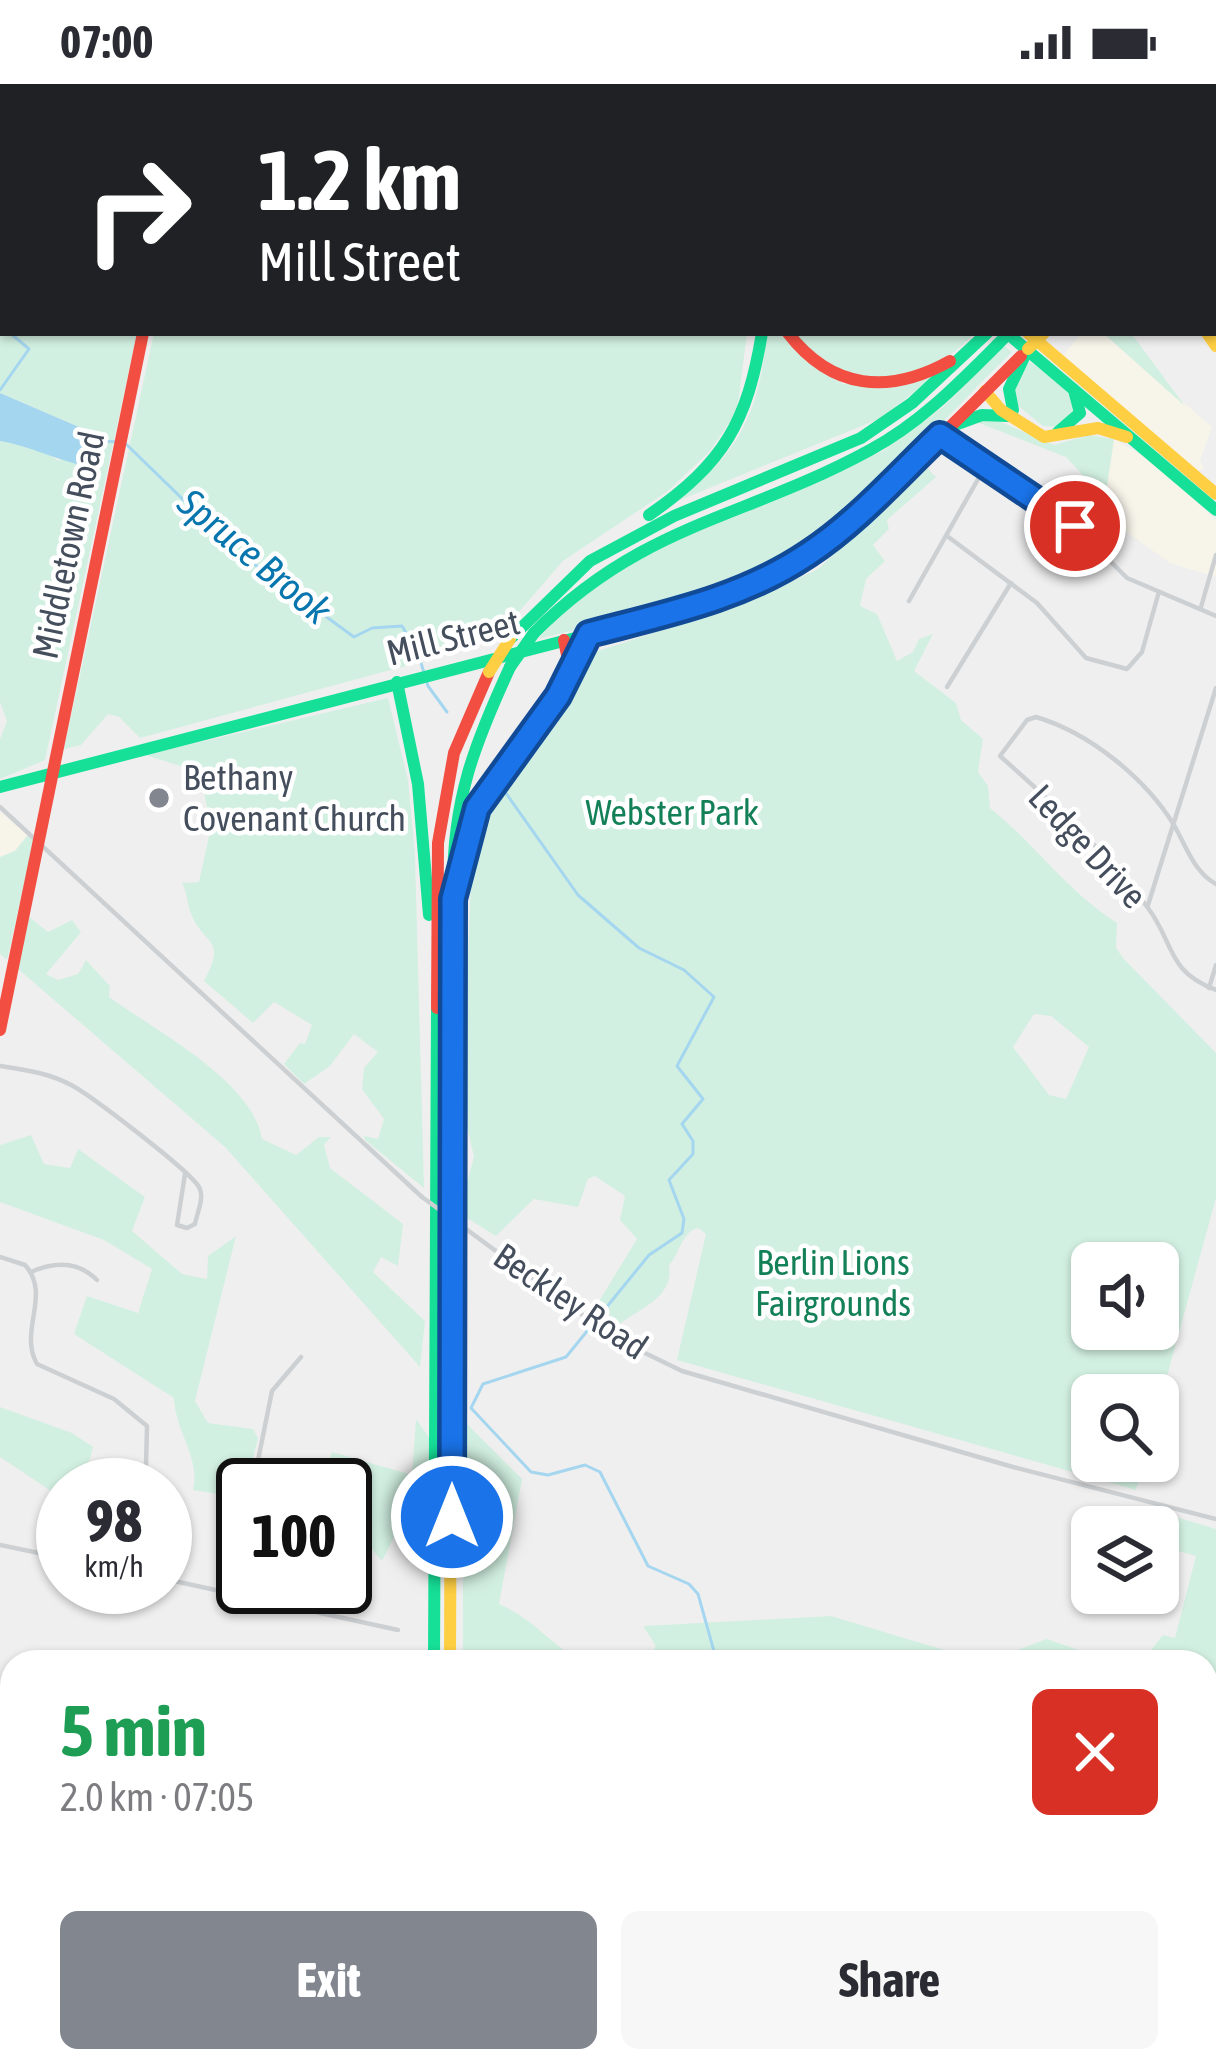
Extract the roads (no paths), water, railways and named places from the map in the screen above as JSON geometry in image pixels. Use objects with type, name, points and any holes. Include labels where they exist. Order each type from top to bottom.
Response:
[{"type":"main road","name":"Middletown Road","points":[[0,1030],[142,336]]},
{"type":"main road","points":[[434,1650],[437,992],[443,798],[459,737],[510,639],[557,586],[695,483],[727,450],[750,401],[762,336]]},
{"type":"main road","points":[[791,336],[821,369],[875,386],[925,376],[983,337]]},
{"type":"main road","points":[[450,1650],[453,899],[461,787],[479,728],[510,667],[534,633],[594,575],[644,543],[830,469],[888,439],[935,406],[1005,336]]},
{"type":"main road","points":[[1012,336],[1216,510]]},
{"type":"main road","points":[[1032,336],[1216,494]]},
{"type":"main road","points":[[1011,414],[1008,392],[1019,362],[1041,336]]},
{"type":"main road","points":[[607,547],[683,507],[859,439],[923,395],[983,337]]},
{"type":"main road","name":"Mill Street","points":[[0,787],[52,769],[712,601],[786,568],[833,535],[1019,362]]},
{"type":"main road","points":[[945,431],[982,415],[1011,414],[1044,430],[1065,430],[1082,407],[1068,380]]},
{"type":"main road","points":[[985,391],[1048,438],[1102,428],[1139,442]]},
{"type":"main road","points":[[453,899],[465,839],[482,799],[569,675],[589,634]]},
{"type":"main road","points":[[564,640],[569,675]]},
{"type":"main road","points":[[397,682],[418,784],[437,992]]},
{"type":"street","points":[[945,431],[1075,526],[1127,578],[1216,616]]},
{"type":"street","points":[[909,601],[986,465]]},
{"type":"street","points":[[947,536],[1037,603],[1086,658],[1117,670],[1138,661],[1158,595]]},
{"type":"street","points":[[1201,607],[1216,555]]},
{"type":"street","points":[[946,687],[1011,583]]},
{"type":"street","points":[[1148,907],[1216,688]]},
{"type":"street","name":"Ledge Drive","points":[[1175,827],[1137,776],[1044,719],[1028,720],[1000,755],[1058,808],[1148,907],[1177,967],[1212,989]]},
{"type":"street","name":"Beckley Road","points":[[0,807],[38,837],[367,1151],[596,1325],[682,1371],[1013,1467],[1216,1519]]},
{"type":"street","points":[[1175,827],[1203,877],[1216,884]]},
{"type":"street","points":[[1212,989],[1216,965]]},
{"type":"street","points":[[0,1066],[46,1074],[75,1087],[185,1174],[202,1195],[195,1224],[187,1228],[177,1225],[176,1212],[185,1174]]},
{"type":"street","points":[[0,1257],[32,1272],[56,1263],[88,1272],[97,1280]]},
{"type":"street","points":[[32,1272],[38,1294],[28,1340],[37,1364],[114,1399],[147,1426],[146,1458]]},
{"type":"street","points":[[258,1458],[272,1391],[283,1372],[302,1358]]},
{"type":"street","points":[[0,1545],[36,1552]]},
{"type":"street","points":[[328,1614],[398,1630]]},
{"type":"water","points":[[0,393],[86,430],[95,439],[86,466],[0,441]]},
{"type":"waterway","points":[[0,390],[29,349],[14,336]]},
{"type":"waterway","name":"Spruce Brook","points":[[94,440],[116,442]]},
{"type":"waterway","name":"Spruce Brook","points":[[126,444],[236,551],[354,637],[372,628],[402,626],[418,653],[428,686],[447,712]]},
{"type":"waterway","name":"Spruce Brook","points":[[503,789],[578,895],[639,948],[684,970],[714,997],[677,1066],[703,1099],[682,1124],[693,1141],[693,1154],[669,1180],[684,1219],[682,1233],[649,1255],[566,1357],[483,1384],[471,1408],[531,1472],[548,1475],[585,1465],[600,1472],[648,1566],[689,1584],[698,1594],[714,1650]]},
{"type":"place","name":"Bethany Covenant Church","points":[[159,798]]},
{"type":"park label","name":"Webster Park","points":[[672,812]]},
{"type":"park label","name":"Berlin Lions Fairgrounds","points":[[833,1282]]}]
